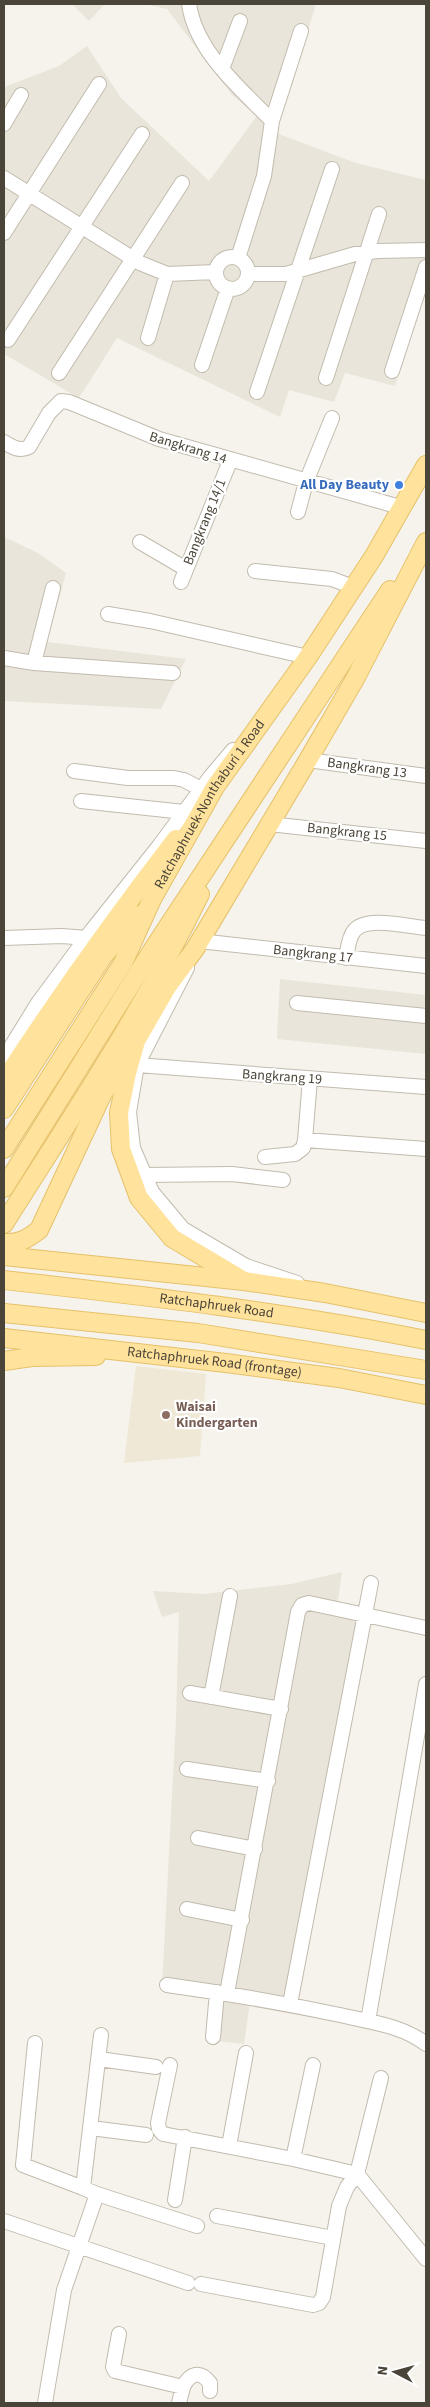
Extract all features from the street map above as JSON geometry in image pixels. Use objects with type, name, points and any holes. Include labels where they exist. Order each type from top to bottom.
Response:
[{"type":"main road","name":"Ratchaphruek-Nonthaburi 1 Road","points":[[4,1149],[123,963],[152,899],[208,788],[259,725],[308,657],[374,556],[400,507],[426,465]]},
{"type":"main road","points":[[4,1188],[234,826],[426,536]]},
{"type":"main road","points":[[4,1243],[22,1242],[39,1230],[102,1095],[167,987],[197,945],[308,760],[355,679],[426,542]]},
{"type":"main road","points":[[4,1081],[52,1007],[208,788]]},
{"type":"main road","points":[[4,1224],[93,1084],[170,955],[234,826]]},
{"type":"main road","points":[[4,1109],[103,956],[152,899]]},
{"type":"main road","points":[[136,1041],[119,1113],[120,1149],[139,1198],[172,1238],[244,1281]]},
{"type":"main road","points":[[4,1256],[244,1281],[325,1293],[426,1312]]},
{"type":"main road","name":"Ratchaphruek Road","points":[[4,1280],[151,1296],[354,1325],[426,1340]]},
{"type":"main road","points":[[4,1314],[198,1333],[426,1370]]},
{"type":"main road","name":"Ratchaphruek Road (frontage)","points":[[4,1338],[339,1378],[426,1395]]},
{"type":"main road","points":[[4,1352],[66,1344]]},
{"type":"main road","points":[[4,1361],[32,1357],[82,1357],[128,1352]]},
{"type":"street","points":[[189,4],[196,31],[222,69],[272,121]]},
{"type":"street","points":[[222,69],[240,21]]},
{"type":"street","points":[[238,258],[264,176],[272,121],[301,31]]},
{"type":"street","points":[[4,233],[99,84]]},
{"type":"street","points":[[4,124],[21,95]]},
{"type":"street","points":[[8,340],[80,226],[142,134]]},
{"type":"street","points":[[257,392],[332,169]]},
{"type":"street","points":[[4,178],[132,258],[167,274],[216,272]]},
{"type":"street","points":[[58,373],[182,183]]},
{"type":"street","points":[[326,378],[378,214]]},
{"type":"street","points":[[248,274],[274,275],[298,271],[366,252],[426,250]]},
{"type":"street","points":[[226,258],[238,258],[243,261],[248,274],[244,284],[233,289],[228,288],[217,279],[216,272],[221,262],[226,258]]},
{"type":"street","points":[[392,372],[426,267]]},
{"type":"street","points":[[148,338],[167,274]]},
{"type":"street","points":[[202,365],[228,288]]},
{"type":"street","name":"Bangkrang 14","points":[[4,442],[18,449],[24,450],[29,447],[48,413],[62,401],[70,402],[159,439],[230,461],[400,507]]},
{"type":"street","points":[[298,512],[306,482],[332,418]]},
{"type":"street","name":"Bangkrang 14/1","points":[[181,582],[230,461]]},
{"type":"street","points":[[140,542],[186,569]]},
{"type":"street","points":[[255,571],[332,579],[353,587]]},
{"type":"street","points":[[34,662],[53,588]]},
{"type":"street","points":[[108,614],[150,621],[308,657]]},
{"type":"street","points":[[4,658],[173,673]]},
{"type":"street","name":"Bangkrang 13","points":[[308,760],[426,776]]},
{"type":"street","points":[[4,1058],[38,1003],[87,938],[184,812],[208,788],[174,778],[137,778],[74,771]]},
{"type":"street","points":[[81,801],[184,812]]},
{"type":"street","name":"Bangkrang 15","points":[[269,824],[426,841]]},
{"type":"street","points":[[346,958],[351,937],[360,926],[369,923],[380,923],[426,928]]},
{"type":"street","points":[[4,938],[62,936],[87,938]]},
{"type":"street","points":[[197,945],[177,991],[146,1045],[137,1065],[129,1112],[133,1148],[152,1192],[184,1229],[246,1266],[325,1293]]},
{"type":"street","name":"Bangkrang 17","points":[[197,945],[426,966]]},
{"type":"street","points":[[297,1004],[426,1016]]},
{"type":"street","name":"Bangkrang 19","points":[[137,1065],[426,1087]]},
{"type":"street","points":[[265,1157],[295,1154],[303,1148],[310,1079]]},
{"type":"street","points":[[305,1140],[426,1149]]},
{"type":"street","points":[[144,1175],[232,1174],[283,1180]]},
{"type":"street","points":[[290,2004],[371,1583]]},
{"type":"street","points":[[211,1697],[230,1596]]},
{"type":"street","points":[[212,2037],[242,1920],[298,1612],[302,1605],[309,1603],[426,1628]]},
{"type":"street","points":[[368,2021],[426,1684]]},
{"type":"street","points":[[190,1693],[281,1709]]},
{"type":"street","points":[[187,1769],[268,1781]]},
{"type":"street","points":[[198,1838],[255,1849]]},
{"type":"street","points":[[187,1909],[242,1920]]},
{"type":"street","points":[[167,1985],[290,2004],[368,2021],[403,2030],[415,2035],[426,2044]]},
{"type":"street","points":[[83,2188],[101,2036]]},
{"type":"street","points":[[35,2043],[23,2165],[97,2194],[197,2226]]},
{"type":"street","points":[[229,2146],[246,2053]]},
{"type":"street","points":[[99,2060],[163,2066],[159,2129],[163,2134],[293,2159],[356,2174],[426,2259]]},
{"type":"street","points":[[293,2159],[313,2065]]},
{"type":"street","points":[[4,2221],[78,2247],[194,2283],[313,2305],[319,2303],[323,2297],[342,2196],[356,2174],[381,2078]]},
{"type":"street","points":[[91,2128],[146,2135]]},
{"type":"street","points":[[175,2200],[185,2137]]},
{"type":"street","points":[[45,2403],[64,2290],[97,2194]]},
{"type":"street","points":[[217,2216],[333,2238]]},
{"type":"street","points":[[119,2334],[113,2367],[115,2371],[183,2387]]},
{"type":"street","points":[[178,2403],[188,2377],[192,2375],[207,2378],[210,2383],[210,2391]]},
{"type":"shaded area","points":[[72,4],[105,4],[89,21]]},
{"type":"shaded area","points":[[145,4],[316,4],[276,133],[356,163],[426,180],[426,288],[395,386],[345,373],[334,402],[289,390],[280,417],[117,338],[79,398],[4,354],[4,87],[59,66],[87,46],[121,98],[209,181],[257,116],[232,95],[167,9]]},
{"type":"shaded area","points":[[4,537],[38,553],[66,573],[47,642],[186,659],[161,709],[4,701]]},
{"type":"shaded area","points":[[280,979],[426,995],[426,1054],[277,1039]]},
{"type":"shaded area","name":"Waisai Kindergarten","points":[[136,1366],[206,1374],[200,1456],[124,1463]]},
{"type":"shaded area","points":[[342,1572],[336,1613],[360,1617],[285,2006],[250,2001],[244,2044],[207,2040],[211,1994],[162,1987],[176,1719],[179,1612],[162,1617],[153,1591],[204,1594],[292,1584]]},
{"type":"place","name":"All Day Beauty","points":[[399,485]]},
{"type":"place","name":"Waisai Kindergarten","points":[[166,1415]]}]
